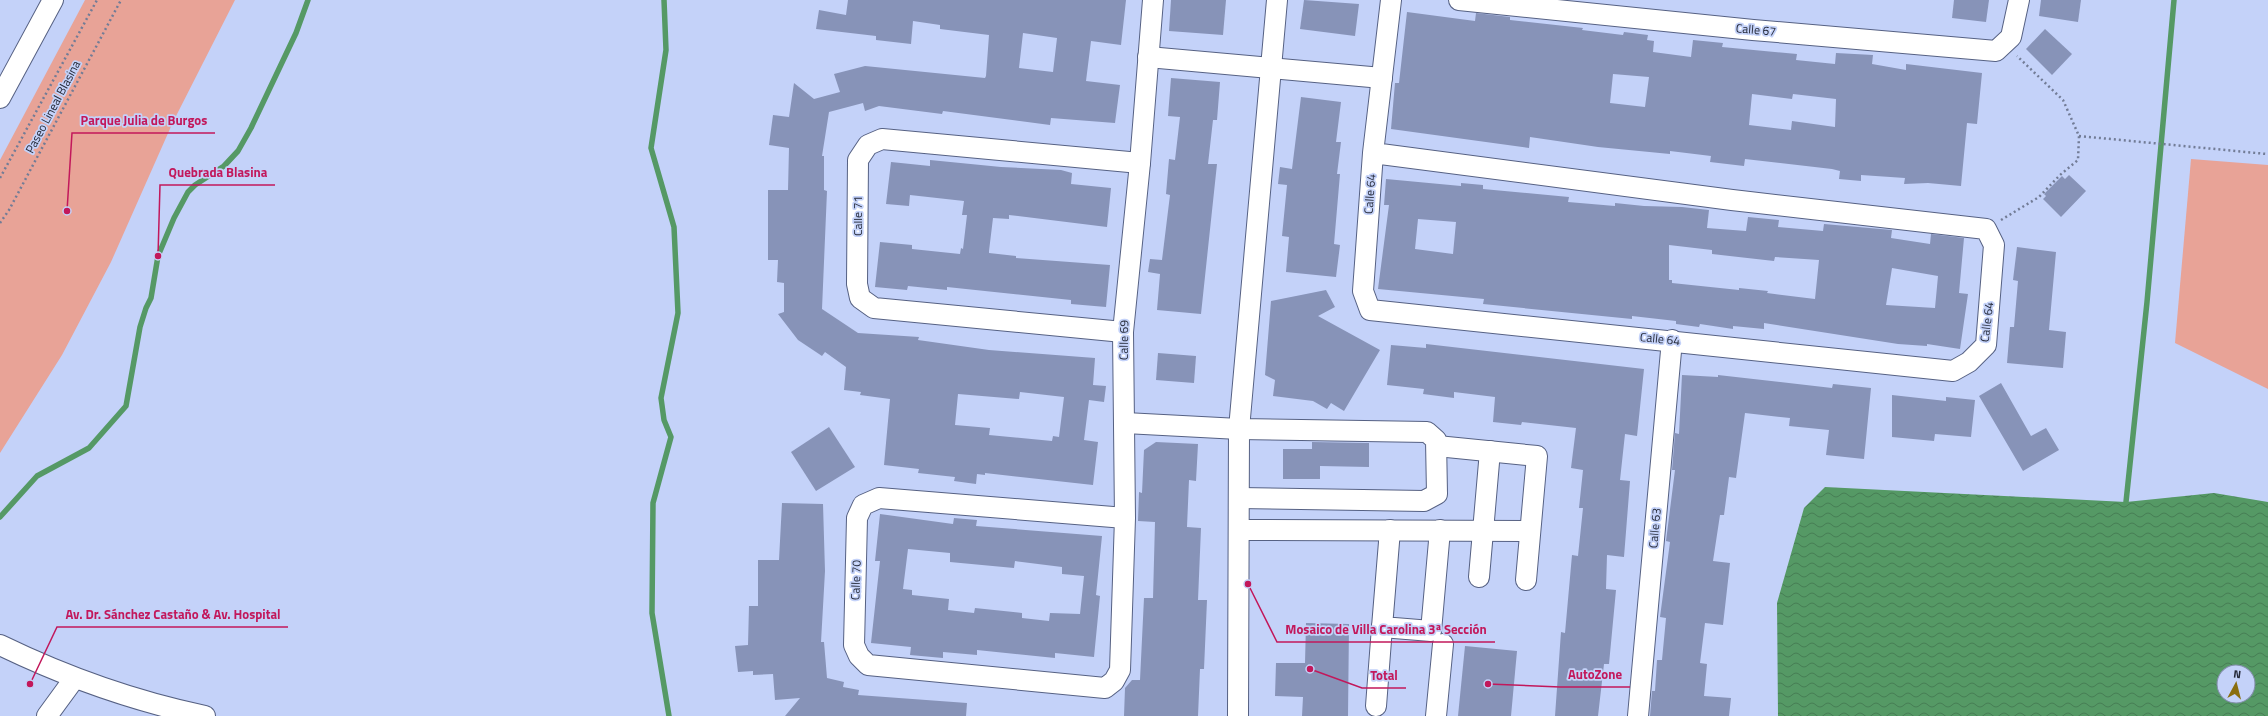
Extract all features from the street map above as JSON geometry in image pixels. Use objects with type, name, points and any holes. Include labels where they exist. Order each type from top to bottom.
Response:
[{"type":"street","points":[[0,98],[53,0]]},
{"type":"street","name":"Calle 69","points":[[1114,681],[1120,670],[1125,518],[1123,332],[1140,163],[1153,0]]},
{"type":"street","points":[[1238,716],[1239,429],[1277,0]]},
{"type":"street","name":"Calle 64","points":[[1391,0],[1373,153],[1364,291],[1370,310],[1672,340],[1953,371],[1969,362],[1986,345],[1994,245],[1986,229]]},
{"type":"street","name":"Calle 67","points":[[1459,0],[1746,29],[1996,51],[2004,43]]},
{"type":"street","points":[[2004,43],[2011,37],[2019,0]]},
{"type":"street","points":[[1148,57],[1382,78]]},
{"type":"street","name":"Calle 71","points":[[1123,332],[874,308],[860,298],[858,284],[858,160],[868,145],[882,139],[1140,163]]},
{"type":"street","points":[[1373,153],[1732,200],[1986,229]]},
{"type":"street","name":"Calle 63","points":[[1638,716],[1672,340]]},
{"type":"street","points":[[1125,423],[1239,429],[1427,432],[1436,443],[1437,494],[1424,501],[1238,498]]},
{"type":"street","points":[[1436,443],[1537,456],[1526,580]]},
{"type":"street","points":[[1479,577],[1490,451]]},
{"type":"street","name":"Calle 70","points":[[1114,681],[1105,688],[868,665],[859,656],[854,645],[857,518],[863,505],[878,498],[1125,518]]},
{"type":"street","points":[[1239,530],[1530,531]]},
{"type":"street","points":[[1376,706],[1390,530]]},
{"type":"street","points":[[1382,627],[1431,631],[1440,530]]},
{"type":"street","points":[[1436,716],[1443,644]]},
{"type":"street","points":[[0,645],[74,679],[161,707],[205,716]]},
{"type":"street","points":[[47,716],[74,679]]},
{"type":"path","name":"Paseo Lineal Blasina","points":[[0,178],[97,0]]},
{"type":"path","name":"Paseo Lineal Blasina","points":[[0,222],[9,210],[120,0]]},
{"type":"path","points":[[1986,229],[2038,197],[2060,175],[2078,160],[2079,136],[2063,100],[2004,43]]},
{"type":"path","points":[[2079,136],[2268,154]]},
{"type":"shaded area","points":[[85,0],[235,0],[173,122],[111,262],[62,355],[0,453],[0,160]]},
{"type":"shaded area","points":[[2191,159],[2268,165],[2268,389],[2175,343]]},
{"type":"water","points":[[1825,487],[2126,502],[2214,493],[2268,502],[2268,716],[1778,716],[1777,603],[1804,508]]},
{"type":"building","points":[[848,0],[1126,0],[1121,45],[1091,41],[1086,81],[1120,85],[1115,123],[1051,118],[1050,125],[943,111],[942,114],[879,106],[865,111],[863,103],[829,112],[822,156],[824,156],[824,190],[827,191],[822,309],[858,333],[919,337],[918,340],[989,350],[1095,358],[1093,385],[1106,386],[1104,402],[1089,400],[1084,440],[1098,442],[1093,485],[985,473],[985,475],[977,474],[976,484],[954,481],[955,477],[918,473],[919,469],[884,465],[890,399],[860,395],[861,392],[844,390],[846,367],[825,352],[822,356],[798,340],[778,314],[784,312],[784,283],[777,282],[778,260],[768,260],[768,190],[788,190],[789,148],[769,145],[773,115],[789,117],[794,83],[814,99],[840,92],[834,74],[865,66],[985,78],[986,76],[989,35],[940,29],[940,25],[913,21],[911,44],[876,40],[876,36],[816,29],[819,10],[846,15]],"holes":[[[1023,33],[1057,38],[1053,72],[1019,68]],[[1020,392],[1064,397],[1059,437],[1053,436],[1052,441],[989,435],[990,428],[955,425],[958,394],[1019,399]]]},
{"type":"building","points":[[1171,0],[1226,0],[1223,35],[1169,31]]},
{"type":"building","points":[[1304,0],[1359,4],[1355,36],[1300,29]]},
{"type":"building","points":[[1954,0],[1989,0],[1986,22],[1952,18]]},
{"type":"building","points":[[2041,0],[2081,0],[2078,22],[2039,16]]},
{"type":"building","points":[[1407,12],[1475,21],[1476,13],[1510,17],[1510,20],[1583,28],[1582,30],[1623,35],[1624,32],[1648,35],[1647,40],[1654,41],[1653,52],[1691,57],[1693,40],[1723,43],[1722,47],[1797,54],[1796,60],[1835,64],[1836,53],[1873,55],[1872,64],[1906,70],[1906,64],[1982,73],[1977,124],[1967,123],[1961,186],[1928,183],[1904,184],[1905,178],[1861,175],[1861,181],[1839,179],[1840,171],[1832,169],[1745,159],[1744,166],[1710,162],[1711,156],[1670,151],[1670,154],[1598,147],[1530,137],[1529,148],[1391,129],[1395,83],[1399,83]],"holes":[[[1613,74],[1649,77],[1645,107],[1610,103]],[[1752,94],[1792,99],[1793,94],[1836,99],[1835,127],[1792,121],[1791,130],[1749,125]]]},
{"type":"building","points":[[2045,29],[2072,54],[2052,75],[2026,49]]},
{"type":"building","points":[[1171,78],[1220,82],[1217,120],[1213,120],[1208,164],[1217,164],[1201,314],[1157,310],[1160,274],[1148,272],[1150,259],[1162,260],[1170,195],[1166,194],[1169,159],[1175,160],[1180,117],[1168,116]]},
{"type":"building","points":[[1301,97],[1341,102],[1336,142],[1341,142],[1337,174],[1340,174],[1334,244],[1340,245],[1336,277],[1286,272],[1289,237],[1282,236],[1287,185],[1278,184],[1280,167],[1292,169]]},
{"type":"building","points":[[930,160],[1001,167],[1061,170],[1072,173],[1071,184],[1111,188],[1107,227],[1009,215],[1009,219],[993,218],[989,251],[989,253],[1016,256],[1016,258],[1110,265],[1106,307],[1071,304],[1071,300],[947,287],[947,290],[908,286],[907,290],[875,287],[880,242],[912,245],[912,249],[960,254],[961,248],[963,249],[967,215],[962,215],[964,201],[910,195],[909,206],[886,204],[891,162],[930,166]]},
{"type":"building","points":[[2069,175],[2086,191],[2061,217],[2043,199],[2046,196],[2044,194],[2062,176],[2065,179]]},
{"type":"building","points":[[1386,179],[1461,186],[1461,183],[1483,185],[1483,189],[1569,197],[1568,202],[1615,206],[1615,203],[1709,210],[1707,228],[1746,231],[1748,217],[1779,220],[1778,227],[1823,231],[1824,224],[1892,230],[1891,238],[1930,244],[1931,234],[1964,238],[1959,293],[1968,294],[1960,349],[1927,344],[1927,346],[1898,344],[1764,323],[1764,329],[1733,326],[1733,329],[1700,324],[1699,327],[1676,324],[1676,321],[1632,316],[1632,319],[1483,304],[1484,299],[1378,289],[1389,205],[1384,205]],"holes":[[[1418,219],[1456,222],[1453,254],[1415,249]],[[1669,245],[1712,250],[1712,254],[1774,261],[1775,257],[1819,260],[1815,299],[1767,293],[1768,291],[1739,288],[1739,290],[1672,283],[1672,280],[1669,280]],[[1892,268],[1938,276],[1935,308],[1886,305]]]},
{"type":"building","points":[[2017,247],[2056,252],[2049,330],[2066,332],[2063,368],[2007,363],[2010,327],[2014,327],[2018,281],[2013,280]]},
{"type":"building","points":[[1326,290],[1335,307],[1318,316],[1380,350],[1344,411],[1331,403],[1327,409],[1313,401],[1273,396],[1275,380],[1265,375],[1271,301]]},
{"type":"building","points":[[1426,344],[1644,369],[1637,436],[1625,434],[1620,480],[1630,481],[1624,557],[1607,555],[1606,589],[1616,590],[1609,664],[1604,664],[1598,716],[1555,716],[1561,632],[1565,633],[1572,555],[1578,556],[1583,508],[1579,508],[1583,470],[1571,468],[1576,428],[1522,422],[1521,425],[1493,422],[1495,397],[1454,392],[1454,398],[1423,394],[1424,389],[1387,385],[1391,345],[1426,348]]},
{"type":"building","points":[[1158,353],[1196,356],[1194,383],[1156,380]]},
{"type":"building","points":[[1682,375],[1718,377],[1718,375],[1832,388],[1833,384],[1871,388],[1864,459],[1826,455],[1829,430],[1789,426],[1790,418],[1745,413],[1736,478],[1729,477],[1724,515],[1720,515],[1713,561],[1730,563],[1723,625],[1705,623],[1700,663],[1707,664],[1704,696],[1731,698],[1729,716],[1650,716],[1652,691],[1655,691],[1657,660],[1662,660],[1666,618],[1660,617],[1670,542],[1666,541],[1675,470],[1672,470],[1675,433],[1679,434]]},
{"type":"building","points":[[2001,383],[2031,436],[2046,428],[2059,450],[2023,471],[1979,396]]},
{"type":"building","points":[[1892,395],[1946,401],[1946,397],[1975,400],[1971,437],[1935,434],[1934,441],[1892,437]]},
{"type":"building","points":[[829,427],[855,467],[816,491],[791,452]]},
{"type":"building","points":[[1156,442],[1198,444],[1196,481],[1189,480],[1187,527],[1201,528],[1198,600],[1207,600],[1204,669],[1200,669],[1198,716],[1124,716],[1125,688],[1132,680],[1140,680],[1144,598],[1153,598],[1155,522],[1138,521],[1139,492],[1142,493],[1144,450]]},
{"type":"building","points":[[1312,442],[1369,443],[1369,467],[1320,466],[1320,479],[1283,479],[1283,449],[1312,449]]},
{"type":"building","points":[[782,503],[823,504],[825,571],[821,642],[824,642],[827,678],[844,682],[843,687],[859,690],[858,695],[967,703],[966,716],[785,716],[800,698],[775,700],[773,674],[753,675],[753,671],[738,672],[735,646],[748,645],[749,606],[758,606],[758,560],[779,560]]},
{"type":"building","points":[[880,514],[953,524],[954,518],[977,520],[976,526],[1102,536],[1096,595],[1100,596],[1094,657],[1055,653],[1055,658],[977,650],[977,655],[943,652],[943,658],[910,655],[911,647],[871,643],[880,561],[875,561]],"holes":[[[908,549],[950,553],[950,562],[1014,568],[1015,561],[1062,567],[1062,574],[1084,576],[1080,614],[1050,613],[1049,621],[1022,618],[1022,613],[975,608],[974,613],[948,610],[949,599],[912,595],[912,590],[903,589]]]},
{"type":"building","points":[[1306,623],[1349,624],[1348,716],[1302,716],[1303,697],[1275,696],[1276,663],[1305,663]]},
{"type":"building","points":[[1465,646],[1517,651],[1511,716],[1458,716]]},
{"type":"waterway","points":[[0,517],[37,476],[89,448],[126,406],[140,327],[151,298],[158,256],[174,218],[188,192],[195,185],[224,166],[238,151],[251,128],[296,33],[308,0]]},
{"type":"waterway","points":[[664,0],[666,50],[651,148],[674,227],[678,313],[661,398],[664,420],[671,437],[653,503],[652,613],[669,716]]},
{"type":"waterway","points":[[2126,502],[2147,302],[2174,0]]},
{"type":"place","name":"Parque Julia de Burgos","points":[[67,211]]},
{"type":"place","name":"Quebrada Blasina","points":[[158,256]]},
{"type":"place","name":"Mosaico de Villa Carolina 3ª Sección","points":[[1248,584]]},
{"type":"place","name":"Total","points":[[1310,669]]},
{"type":"place","name":"Av. Dr. Sánchez Castaño & Av. Hospital","points":[[30,684]]},
{"type":"place","name":"AutoZone","points":[[1488,684]]}]
